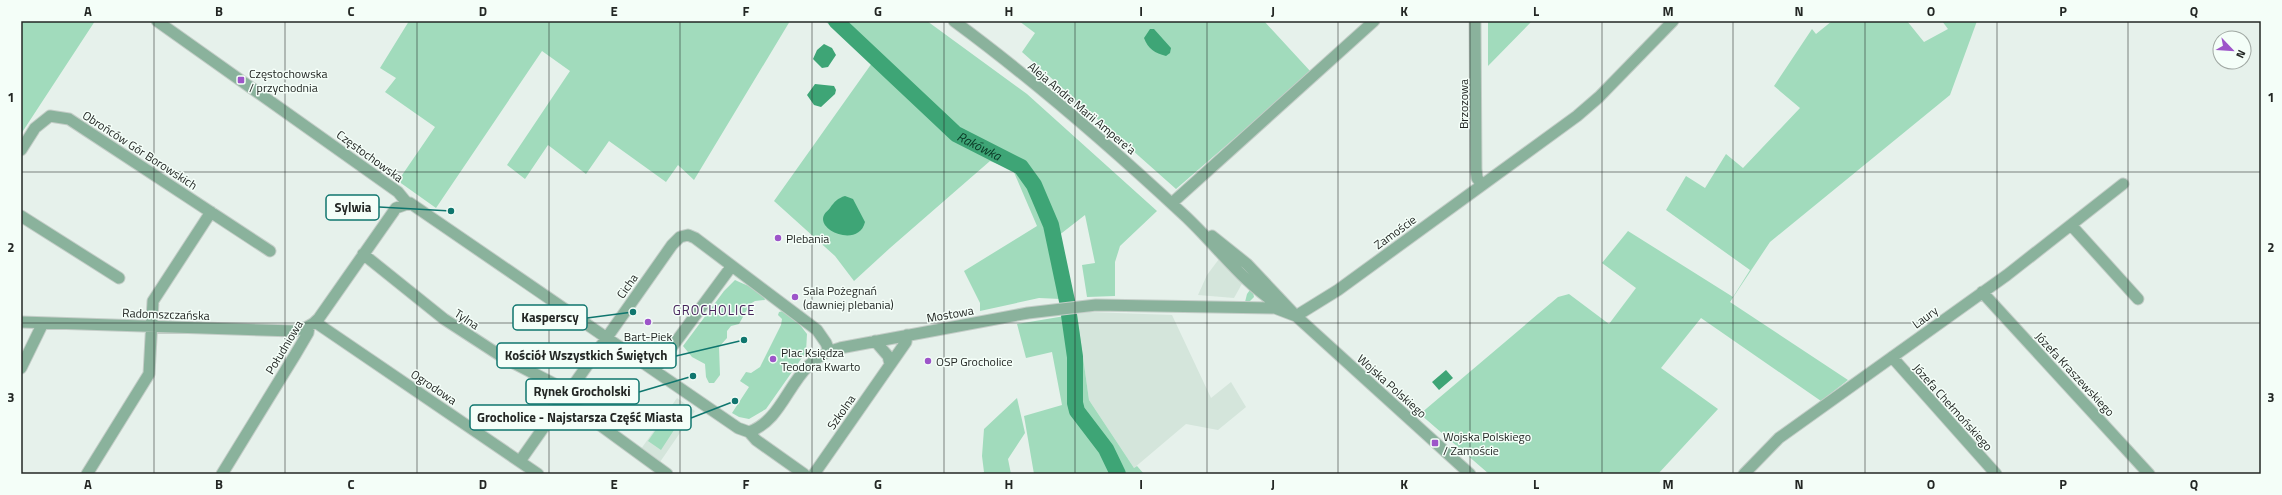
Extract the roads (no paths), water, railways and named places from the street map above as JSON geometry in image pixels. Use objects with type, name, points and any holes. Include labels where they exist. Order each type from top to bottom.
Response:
[{"type":"street","name":"Częstochowska","points":[[157,21],[398,192],[407,203],[417,206],[738,428],[749,432],[756,440],[804,474]]},
{"type":"street","name":"Aleja Andre Marii Ampere'a","points":[[954,21],[1074,117],[1172,203],[1273,302],[1296,316]]},
{"type":"street","points":[[1172,203],[1374,21]]},
{"type":"street","name":"Brzozowa","points":[[1475,21],[1476,169],[1477,178],[1482,185]]},
{"type":"street","name":"Zamoście","points":[[1296,316],[1338,290],[1599,97],[1673,21]]},
{"type":"street","name":"Obrońców Gór Borowskich","points":[[21,150],[35,128],[50,116],[68,119],[270,251]]},
{"type":"street","name":"Laury","points":[[1744,474],[1779,438],[1982,292],[2123,184]]},
{"type":"street","name":"Południowa","points":[[222,474],[295,355],[312,324],[396,208],[407,203]]},
{"type":"street","points":[[87,474],[149,374],[153,301],[211,212]]},
{"type":"street","points":[[21,216],[119,278]]},
{"type":"street","name":"Aleja Andre Marii Ampere'a","points":[[1189,219],[1247,264],[1296,316]]},
{"type":"street","points":[[2071,225],[2138,299]]},
{"type":"street","name":"Cicha","points":[[520,461],[565,394],[672,245],[680,238],[688,235],[695,238],[731,267]]},
{"type":"street","name":"Tylna","points":[[363,254],[444,319],[504,358],[565,394],[667,474]]},
{"type":"street","points":[[655,370],[731,267],[817,330],[826,343],[828,351],[809,364],[770,417],[757,429],[749,432]]},
{"type":"street","points":[[1250,307],[1257,300],[1258,288]]},
{"type":"street","name":"Józefa Kraszewskiego","points":[[1982,292],[2149,474]]},
{"type":"street","name":"Mostowa","points":[[828,351],[907,335],[1076,307],[1113,304],[1250,307]]},
{"type":"street","points":[[1250,307],[1276,308],[1296,316]]},
{"type":"street","name":"Wojska Polskiego","points":[[1296,316],[1470,474]]},
{"type":"street","name":"Radomszczańska","points":[[21,322],[294,331],[312,324]]},
{"type":"street","points":[[21,368],[43,323]]},
{"type":"street","name":"Ogrodowa","points":[[312,324],[538,474]]},
{"type":"street","name":"Szkolna","points":[[814,474],[906,342],[907,335]]},
{"type":"street","points":[[875,341],[888,356],[890,364]]},
{"type":"street","name":"Józefa Chełmońskiego","points":[[1892,357],[1996,474]]},
{"type":"waterway","name":"Rakówka","points":[[836,21],[956,134],[1021,167],[1034,185],[1051,225],[1067,301]]},
{"type":"waterway","name":"Rakówka","points":[[1069,315],[1075,357],[1075,403],[1077,411],[1106,449],[1118,474]]},
{"type":"place","name":"Częstochowska / przychodnia","points":[[241,80]]},
{"type":"place","name":"Sylwia","points":[[451,211]]},
{"type":"place","name":"Plebania","points":[[778,238]]},
{"type":"place","name":"Sala Pożegnań (dawniej plebania)","points":[[795,297]]},
{"type":"place","name":"Kasperscy","points":[[633,312]]},
{"type":"place","name":"Bart-Piek","points":[[648,322]]},
{"type":"place","name":"Kościół Wszystkich Świętych","points":[[744,340]]},
{"type":"place","name":"Plac Księdza Teodora Kwarto","points":[[773,359]]},
{"type":"place","name":"OSP Grocholice","points":[[928,361]]},
{"type":"place","name":"Rynek Grocholski","points":[[693,376]]},
{"type":"place","name":"Grocholice - Najstarsza Część Miasta","points":[[735,401]]},
{"type":"place","name":"Wojska Polskiego / Zamoście","points":[[1435,443]]},
{"type":"district","name":"GROCHOLICE","points":[[714,310]]}]
